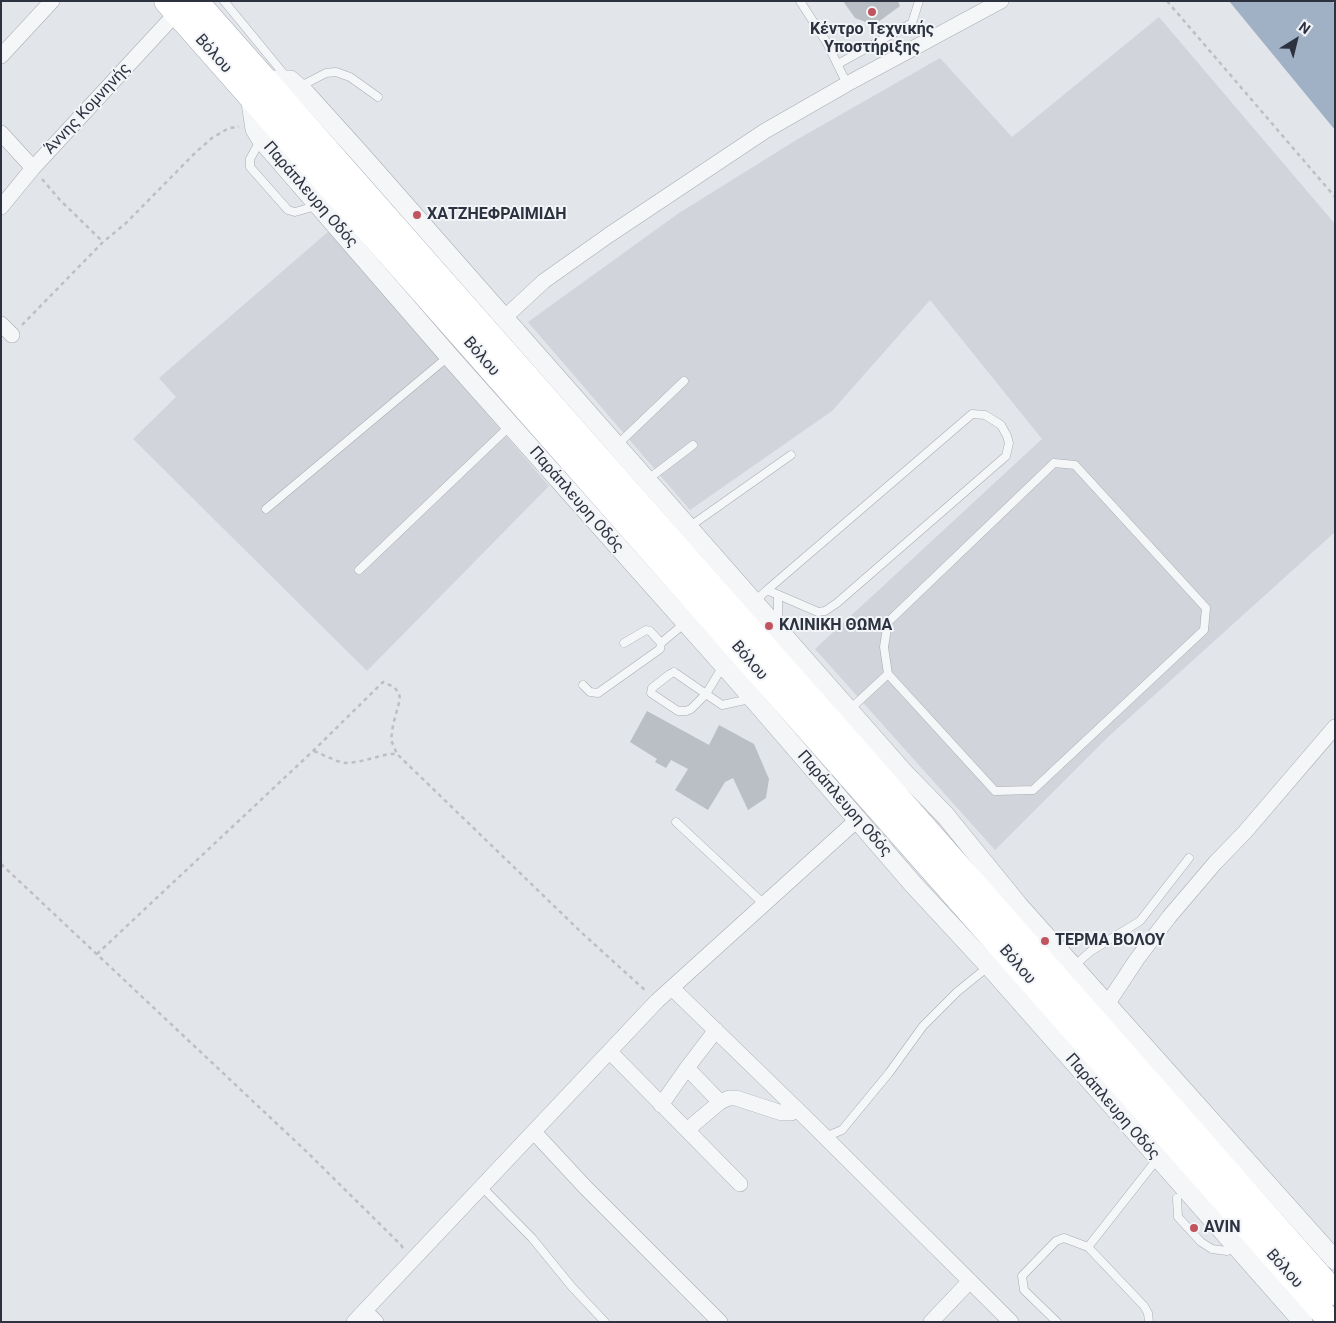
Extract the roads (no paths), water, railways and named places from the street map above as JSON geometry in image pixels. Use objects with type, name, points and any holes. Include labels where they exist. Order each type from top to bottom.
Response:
[{"type":"main road","name":"Βόλου","points":[[182,4],[1102,1012],[1335,1292]]},
{"type":"main road","name":"Βόλου","points":[[258,88],[925,860],[1074,1047],[1246,1249],[1331,1322]]},
{"type":"street","points":[[1,56],[52,1]]},
{"type":"street","points":[[504,318],[544,281],[609,235],[765,131],[846,84],[1001,1]]},
{"type":"street","name":"Άννης Κομνηνής","points":[[1,207],[33,168],[182,4]]},
{"type":"street","points":[[258,88],[294,84],[362,155],[689,527],[760,596],[778,629],[906,776],[945,815],[1019,906],[1074,966],[1102,1012],[1335,1260]]},
{"type":"street","name":"Παράπλευρη Οδός","points":[[258,88],[258,134],[449,356],[685,623],[724,664],[913,884],[989,966],[1074,1047],[1158,1158],[1246,1249],[1303,1322]]},
{"type":"street","points":[[1,134],[33,168]]},
{"type":"street","points":[[1074,1047],[1102,1012],[1137,959],[1169,917],[1335,727]]},
{"type":"street","points":[[376,1322],[360,1317],[657,1002],[857,820]]},
{"type":"street","points":[[672,988],[797,1109],[1011,1322]]},
{"type":"street","points":[[662,1105],[716,1030]]},
{"type":"street","points":[[610,1052],[740,1184]]},
{"type":"street","points":[[687,1068],[720,1102]]},
{"type":"street","points":[[687,1130],[724,1099],[736,1098],[787,1114],[797,1109]]},
{"type":"street","points":[[534,1132],[585,1188],[720,1322]]},
{"type":"street","points":[[931,1322],[970,1280]]},
{"type":"lane","points":[[224,1],[294,84],[326,73],[336,72],[350,77],[378,97]]},
{"type":"lane","points":[[800,1],[827,43],[846,84]]},
{"type":"lane","points":[[838,64],[912,23],[919,1]]},
{"type":"lane","points":[[258,134],[250,159],[250,167],[286,208],[295,212],[319,205]]},
{"type":"lane","points":[[266,509],[449,356]]},
{"type":"lane","points":[[617,445],[684,381]]},
{"type":"lane","points":[[972,414],[985,415],[1001,425],[1007,436],[1006,456],[837,604],[825,611],[818,612],[778,595],[760,596],[972,414]]},
{"type":"lane","points":[[358,570],[511,425]]},
{"type":"lane","points":[[648,480],[693,445]]},
{"type":"lane","points":[[689,527],[790,455]]},
{"type":"lane","points":[[1054,463],[1075,465],[1206,608],[1204,630],[1033,790],[995,791],[888,674],[884,647],[888,622],[1054,463]]},
{"type":"lane","points":[[778,595],[778,629]]},
{"type":"lane","points":[[583,685],[590,692],[598,693],[660,650],[661,643],[685,623]]},
{"type":"lane","points":[[624,643],[646,630],[661,643]]},
{"type":"lane","points":[[724,664],[706,694],[691,708],[682,712],[652,695],[650,691],[674,672],[706,694],[722,705],[753,698]]},
{"type":"lane","points":[[849,710],[888,674]]},
{"type":"lane","points":[[676,822],[765,905]]},
{"type":"lane","points":[[1074,966],[1091,951],[1140,921],[1190,858]]},
{"type":"lane","points":[[825,1137],[842,1130],[923,1026],[957,992],[989,966]]},
{"type":"lane","points":[[1088,1247],[1158,1158]]},
{"type":"lane","points":[[482,1187],[532,1238],[572,1287],[605,1322]]},
{"type":"lane","points":[[1177,1198],[1178,1216],[1201,1242],[1212,1248],[1246,1249]]},
{"type":"lane","points":[[1057,1322],[1024,1290],[1022,1276],[1056,1241],[1064,1238],[1088,1247],[1144,1306],[1148,1313],[1148,1322]]},
{"type":"water","points":[[1229,1],[1332,1],[1335,5],[1335,130]]},
{"type":"place","name":"Κέντρο Τεχνικής Υποστήριξης","points":[[872,12]]},
{"type":"place","name":"ΧΑΤΖΗΕΦΡΑΙΜΙΔΗ","points":[[417,215]]},
{"type":"place","name":"ΚΛΙΝΙΚΗ ΘΩΜΑ","points":[[769,626]]},
{"type":"place","name":"ΤΕΡΜΑ ΒΟΛΟΥ","points":[[1045,941]]},
{"type":"place","name":"AVIN","points":[[1194,1228]]}]
